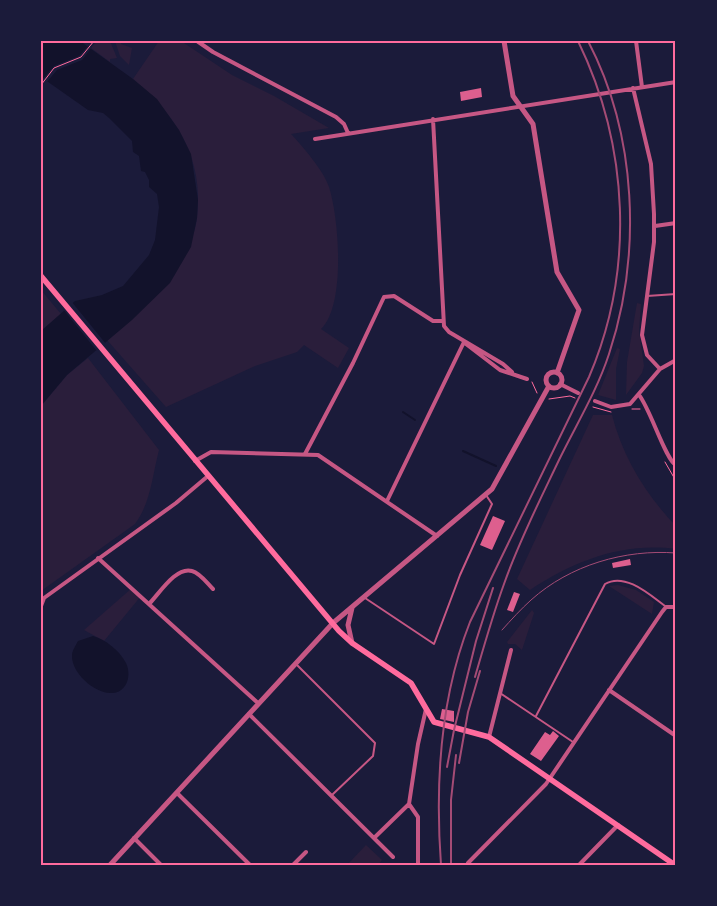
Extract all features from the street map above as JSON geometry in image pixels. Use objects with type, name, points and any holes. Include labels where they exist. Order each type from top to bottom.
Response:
[{"type":"main road","points":[[41,276],[333,623],[352,643],[411,683],[432,720],[439,725],[471,730],[489,736],[676,865]]},
{"type":"street","points":[[197,41],[213,52],[336,117],[344,124],[348,133]]},
{"type":"street","points":[[504,41],[511,92],[533,124],[557,272],[578,310],[557,373]]},
{"type":"street","points":[[636,41],[642,87]]},
{"type":"street","points":[[315,139],[676,82]]},
{"type":"street","points":[[633,88],[651,164],[655,226],[642,335],[648,355],[660,369]]},
{"type":"street","points":[[433,119],[443,322],[447,330],[464,342],[491,356],[512,372],[527,379]]},
{"type":"street","points":[[655,226],[676,223]]},
{"type":"street","points":[[305,454],[353,363],[384,297],[394,296],[433,321],[443,322]]},
{"type":"street","points":[[387,501],[464,342]]},
{"type":"street","points":[[596,402],[616,407],[630,404],[660,369],[676,360]]},
{"type":"street","points":[[557,373],[561,376],[560,384],[555,388],[549,386],[546,380],[548,375],[557,373]]},
{"type":"street","points":[[560,384],[578,393]]},
{"type":"street","points":[[110,865],[333,623],[486,495],[505,468],[549,386]]},
{"type":"street","points":[[639,395],[650,411],[669,460],[676,465]]},
{"type":"street","points":[[195,461],[211,452],[318,455],[437,536]]},
{"type":"street","points":[[41,606],[44,598],[176,503],[208,476]]},
{"type":"street","points":[[98,558],[258,703]]},
{"type":"street","points":[[150,604],[176,575],[186,570],[195,572],[213,589]]},
{"type":"street","points":[[352,643],[348,618],[353,605]]},
{"type":"street","points":[[468,863],[546,784],[666,607],[676,607]]},
{"type":"street","points":[[489,736],[511,650]]},
{"type":"street","points":[[609,690],[676,736]]},
{"type":"street","points":[[374,838],[409,804],[418,744],[426,710]]},
{"type":"street","points":[[249,714],[393,857]]},
{"type":"street","points":[[178,793],[250,865]]},
{"type":"street","points":[[409,804],[418,817],[418,865]]},
{"type":"street","points":[[579,865],[618,825]]},
{"type":"street","points":[[134,838],[161,865]]},
{"type":"street","points":[[292,865],[306,852]]},
{"type":"lane","points":[[647,296],[676,294]]},
{"type":"lane","points":[[364,597],[434,644],[460,575],[492,504],[486,495]]},
{"type":"lane","points":[[536,716],[605,584],[614,581],[626,582],[637,586],[666,607]]},
{"type":"lane","points":[[296,663],[375,743],[373,756],[331,796]]},
{"type":"lane","points":[[500,693],[573,742]]},
{"type":"path","points":[[42,84],[54,68],[81,57],[94,41]]},
{"type":"path","points":[[527,379],[536,386],[538,394]]},
{"type":"path","points":[[547,398],[552,400],[570,396],[575,398]]},
{"type":"path","points":[[663,456],[676,481]]},
{"type":"shaded area","points":[[41,41],[80,41],[133,79],[157,99],[179,130],[191,154],[198,200],[197,218],[191,247],[170,283],[132,320],[67,375],[41,406],[41,331],[75,301],[102,295],[123,286],[149,255],[155,240],[159,207],[157,194],[149,187],[149,180],[145,172],[141,171],[139,156],[133,152],[132,141],[103,113],[88,110],[41,77]]},
{"type":"shaded area","points":[[97,41],[110,41],[117,58],[110,59],[110,62],[91,48]]},
{"type":"shaded area","points":[[115,41],[121,41],[121,44],[132,48],[129,65],[120,56]]},
{"type":"shaded area","points":[[159,41],[181,41],[232,75],[274,96],[329,128],[291,134],[323,174],[333,201],[337,239],[337,282],[329,317],[321,329],[349,348],[338,368],[304,345],[297,352],[255,366],[166,407],[107,340],[144,306],[168,278],[187,249],[196,225],[198,194],[196,176],[186,144],[169,116],[133,79]]},
{"type":"shaded area","points":[[41,290],[61,314],[41,331]]},
{"type":"shaded area","points":[[637,303],[641,304],[639,331],[644,366],[642,373],[626,395],[627,362]]},
{"type":"shaded area","points":[[617,348],[620,349],[616,369],[616,400],[598,395]]},
{"type":"shaded area","points":[[88,358],[159,450],[148,498],[135,524],[41,591],[41,406],[67,375]]},
{"type":"shaded area","points":[[593,415],[612,415],[622,446],[645,489],[676,526],[676,549],[637,548],[599,556],[564,570],[530,590],[517,579]]},
{"type":"shaded area","points":[[618,585],[636,590],[654,602],[652,614],[609,586]]},
{"type":"shaded area","points":[[132,588],[141,596],[104,641],[84,630]]},
{"type":"shaded area","points":[[532,610],[534,613],[522,650],[515,644],[508,644],[507,642]]},
{"type":"shaded area","points":[[93,636],[112,646],[126,663],[128,678],[127,683],[121,690],[110,693],[103,692],[84,680],[75,668],[72,655],[78,641]]},
{"type":"shaded area","points":[[366,845],[382,860],[378,865],[347,865]]},
{"type":"pier","points":[[89,45],[92,47],[82,60],[57,70],[46,83],[42,80],[54,66],[79,56]]},
{"type":"pier","points":[[71,301],[106,344],[97,351],[63,309]]},
{"type":"building","points":[[481,88],[482,97],[461,101],[460,92]]},
{"type":"building","points":[[493,516],[505,521],[492,550],[480,545]]},
{"type":"building","points":[[630,559],[631,565],[613,568],[612,563]]},
{"type":"building","points":[[514,592],[520,594],[513,612],[507,610]]},
{"type":"building","points":[[442,709],[454,711],[454,722],[440,719]]},
{"type":"building","points":[[553,731],[559,736],[541,761],[530,754],[545,732],[550,735]]},
{"type":"waterway","points":[[403,412],[415,420]]},
{"type":"waterway","points":[[463,451],[496,466]]},
{"type":"tram line","points":[[502,630],[527,603],[546,588],[563,577],[581,569],[618,557],[657,552],[676,553]]},
{"type":"railway","points":[[441,865],[439,803],[442,741],[452,680],[460,651],[470,622],[589,377],[604,336],[614,294],[619,251],[620,208],[616,165],[608,123],[595,81],[578,41]]},
{"type":"railway","points":[[475,677],[492,618],[510,568],[537,505],[599,381],[620,316],[627,276],[630,236],[629,195],[625,155],[617,116],[604,77],[588,41]]},
{"type":"railway","points":[[447,767],[476,641],[493,588]]},
{"type":"railway","points":[[459,763],[468,712],[480,671]]},
{"type":"railway","points":[[451,865],[451,800],[456,755]]}]
